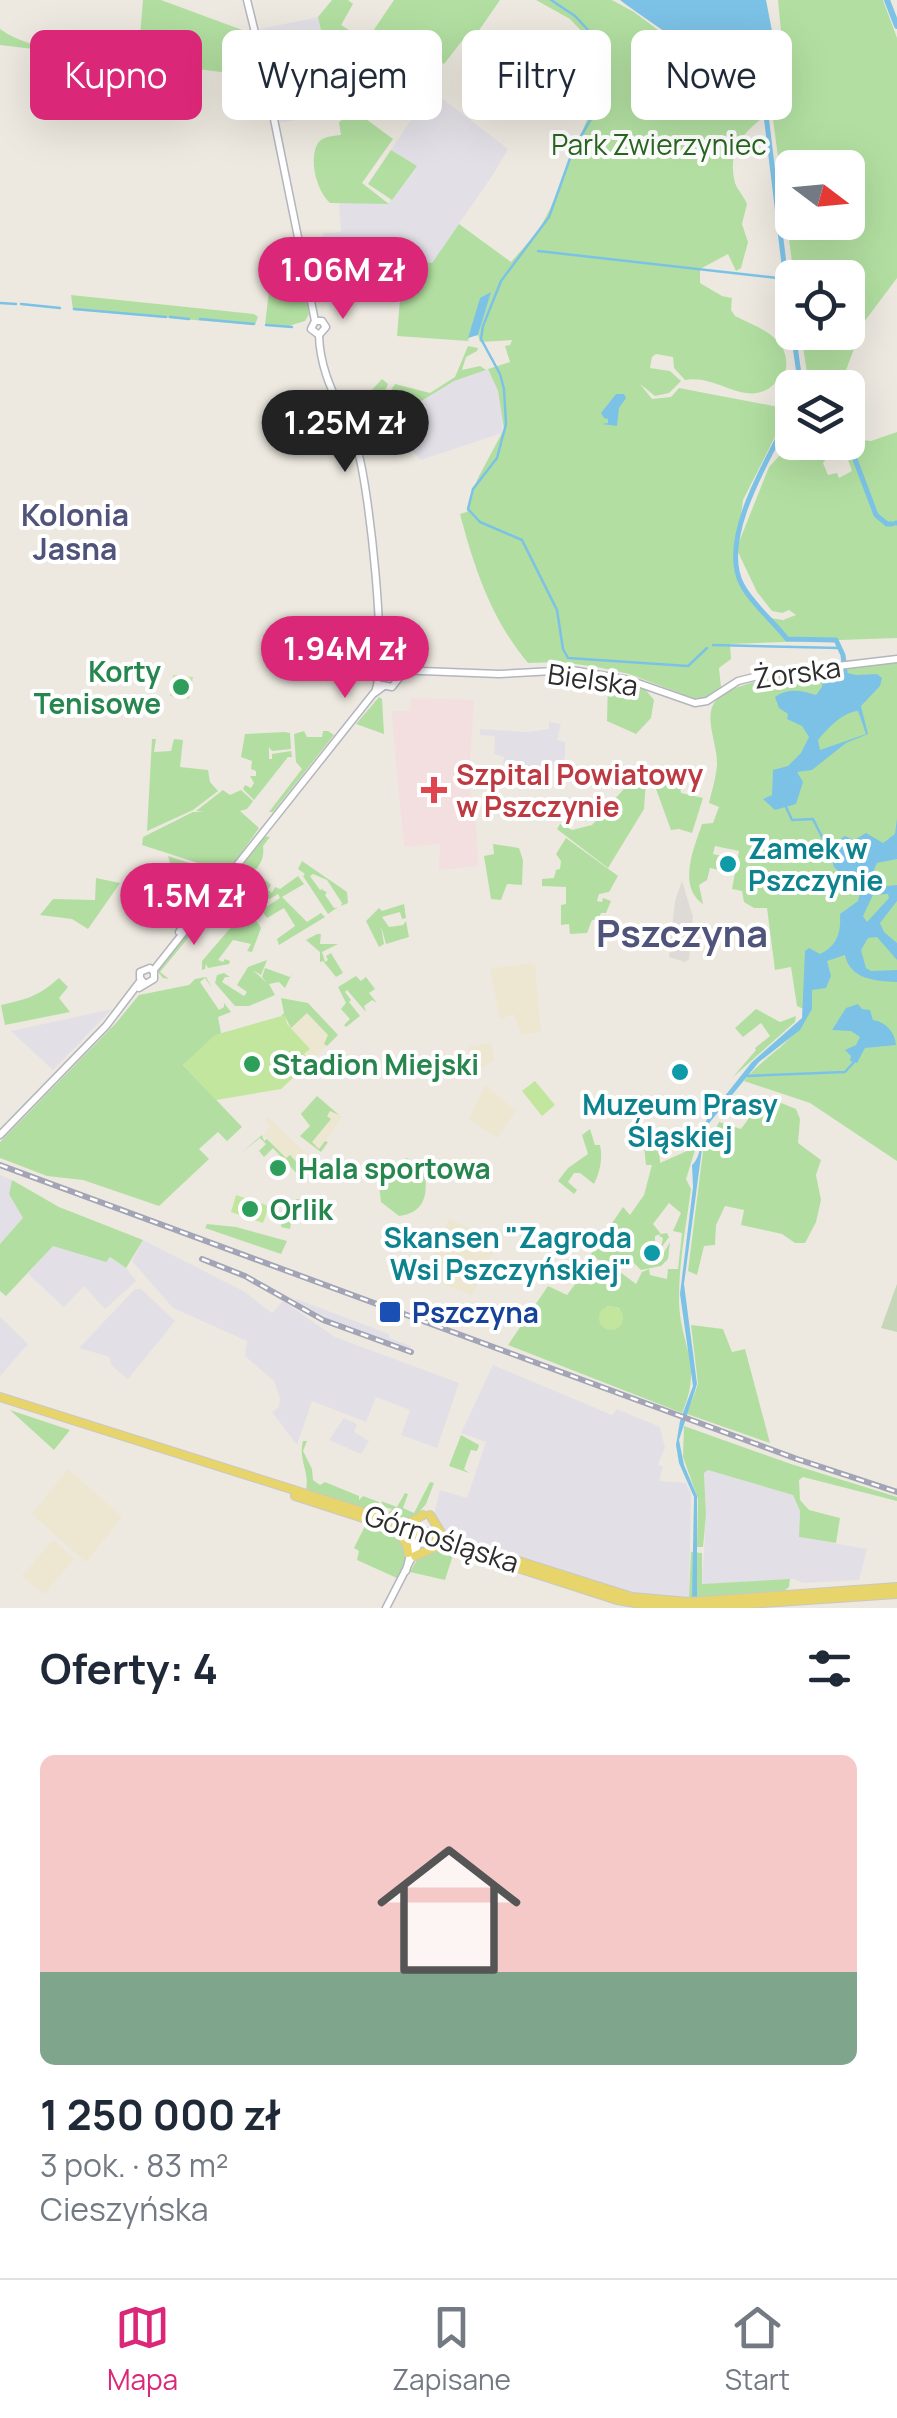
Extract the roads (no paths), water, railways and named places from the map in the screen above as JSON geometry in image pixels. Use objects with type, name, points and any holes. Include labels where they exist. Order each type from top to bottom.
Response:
[{"type":"main road","points":[[0,1135],[106,1026],[142,982],[153,980],[152,969],[375,692],[381,679],[362,467],[324,377],[319,335],[326,326],[316,321],[247,0]]},
{"type":"main road","points":[[381,653],[395,672],[394,686],[381,679]]},
{"type":"main road","name":"Żorska","points":[[702,702],[750,678],[897,658]]},
{"type":"main road","name":"Bielska","points":[[395,672],[572,670],[630,680],[690,702],[702,702]]},
{"type":"main road","points":[[381,679],[395,672]]},
{"type":"main road","name":"Górnośląska","points":[[0,1399],[419,1535],[618,1594],[689,1606],[794,1590],[897,1591]]},
{"type":"main road","points":[[427,1515],[443,1542],[411,1555],[395,1527],[427,1515]]},
{"type":"main road","points":[[386,1608],[406,1572],[419,1535]]},
{"type":"main road","name":"Górnośląska","points":[[703,1604],[897,1591]]},
{"type":"water","points":[[620,0],[766,0],[772,30],[662,30]]},
{"type":"water","points":[[491,292],[478,335],[468,338],[480,298]]},
{"type":"water","points":[[616,394],[626,398],[619,408],[617,426],[602,424],[608,423],[608,419],[601,413]]},
{"type":"water","points":[[843,672],[877,674],[882,678],[880,686],[861,706],[868,734],[846,743],[812,770],[797,772],[803,782],[796,804],[775,810],[763,799],[772,795],[773,770],[788,766],[809,737],[802,726],[787,719],[788,714],[779,708],[775,697],[791,691],[816,695],[823,680]],"holes":[[[858,711],[866,734],[820,750],[818,740],[836,721],[852,712]]]},
{"type":"water","points":[[897,818],[897,859],[877,863],[871,876],[878,887],[897,885],[897,901],[880,923],[897,943],[897,960],[877,937],[868,938],[861,950],[866,968],[897,970],[897,982],[858,974],[845,955],[827,961],[831,976],[826,988],[812,990],[812,1009],[800,1030],[759,1062],[704,1134],[684,1284],[697,1384],[679,1440],[697,1496],[697,1598],[692,1599],[694,1497],[679,1463],[676,1445],[693,1386],[680,1294],[693,1187],[692,1165],[708,1117],[752,1062],[802,1018],[805,951],[809,948],[820,954],[831,946],[839,932],[840,914],[858,901],[860,892],[834,867],[828,847],[845,836],[854,840],[866,833],[883,843],[895,834]],"holes":[[[888,894],[889,898],[867,922],[863,916],[873,895]]]},
{"type":"water","points":[[858,1004],[870,1010],[873,1020],[889,1028],[896,1045],[865,1048],[857,1063],[850,1061],[845,1050],[856,1045],[860,1037],[851,1031],[832,1030],[846,1008]]},
{"type":"waterway","points":[[551,0],[575,16],[601,44],[608,63],[595,112],[573,150],[549,217],[501,281],[483,326],[481,339],[504,389],[506,424],[497,458],[473,489],[468,509],[480,522],[522,540],[557,610],[568,658],[688,666],[707,648]]},
{"type":"waterway","points":[[887,0],[897,26]]},
{"type":"waterway","points":[[767,120],[784,260]]},
{"type":"waterway","points":[[538,251],[775,278]]},
{"type":"waterway","points":[[0,303],[16,304]]},
{"type":"waterway","points":[[21,304],[60,308]]},
{"type":"waterway","points":[[74,309],[166,317]]},
{"type":"waterway","points":[[170,317],[189,319]]},
{"type":"waterway","points":[[200,319],[254,324]]},
{"type":"waterway","points":[[266,325],[292,327]]},
{"type":"waterway","points":[[796,350],[798,370]]},
{"type":"waterway","points":[[775,444],[741,521],[736,566],[746,592],[787,639],[836,640],[845,672]]},
{"type":"waterway","points":[[855,460],[876,515],[892,524]]},
{"type":"waterway","points":[[713,645],[840,648]]},
{"type":"waterway","points":[[786,807],[792,820],[813,819],[830,846]]},
{"type":"waterway","points":[[746,1076],[845,1072],[854,1062]]},
{"type":"railway","points":[[0,1165],[797,1459],[897,1492]]},
{"type":"railway","points":[[202,1259],[245,1276],[323,1320],[411,1352]]},
{"type":"place","name":"Korty Tenisowe","points":[[181,687]]},
{"type":"place","name":"Szpital Powiatowy w Pszczynie","points":[[434,790]]},
{"type":"place","name":"Zamek w Pszczynie","points":[[728,864]]},
{"type":"place","name":"Stadion Miejski","points":[[252,1064]]},
{"type":"place","name":"Muzeum Prasy Śląskiej","points":[[680,1072]]},
{"type":"place","name":"Hala sportowa","points":[[278,1168]]},
{"type":"place","name":"Orlik","points":[[250,1209]]},
{"type":"place","name":"Skansen \"Zagroda Wsi Pszczyńskiej\"","points":[[652,1253]]},
{"type":"place","name":"Pszczyna","points":[[390,1312]]},
{"type":"district","name":"Kolonia Jasna","points":[[75,531]]},
{"type":"district","name":"Pszczyna","points":[[682,932]]},
{"type":"park label","name":"Park Zwierzyniec","points":[[659,144]]}]
